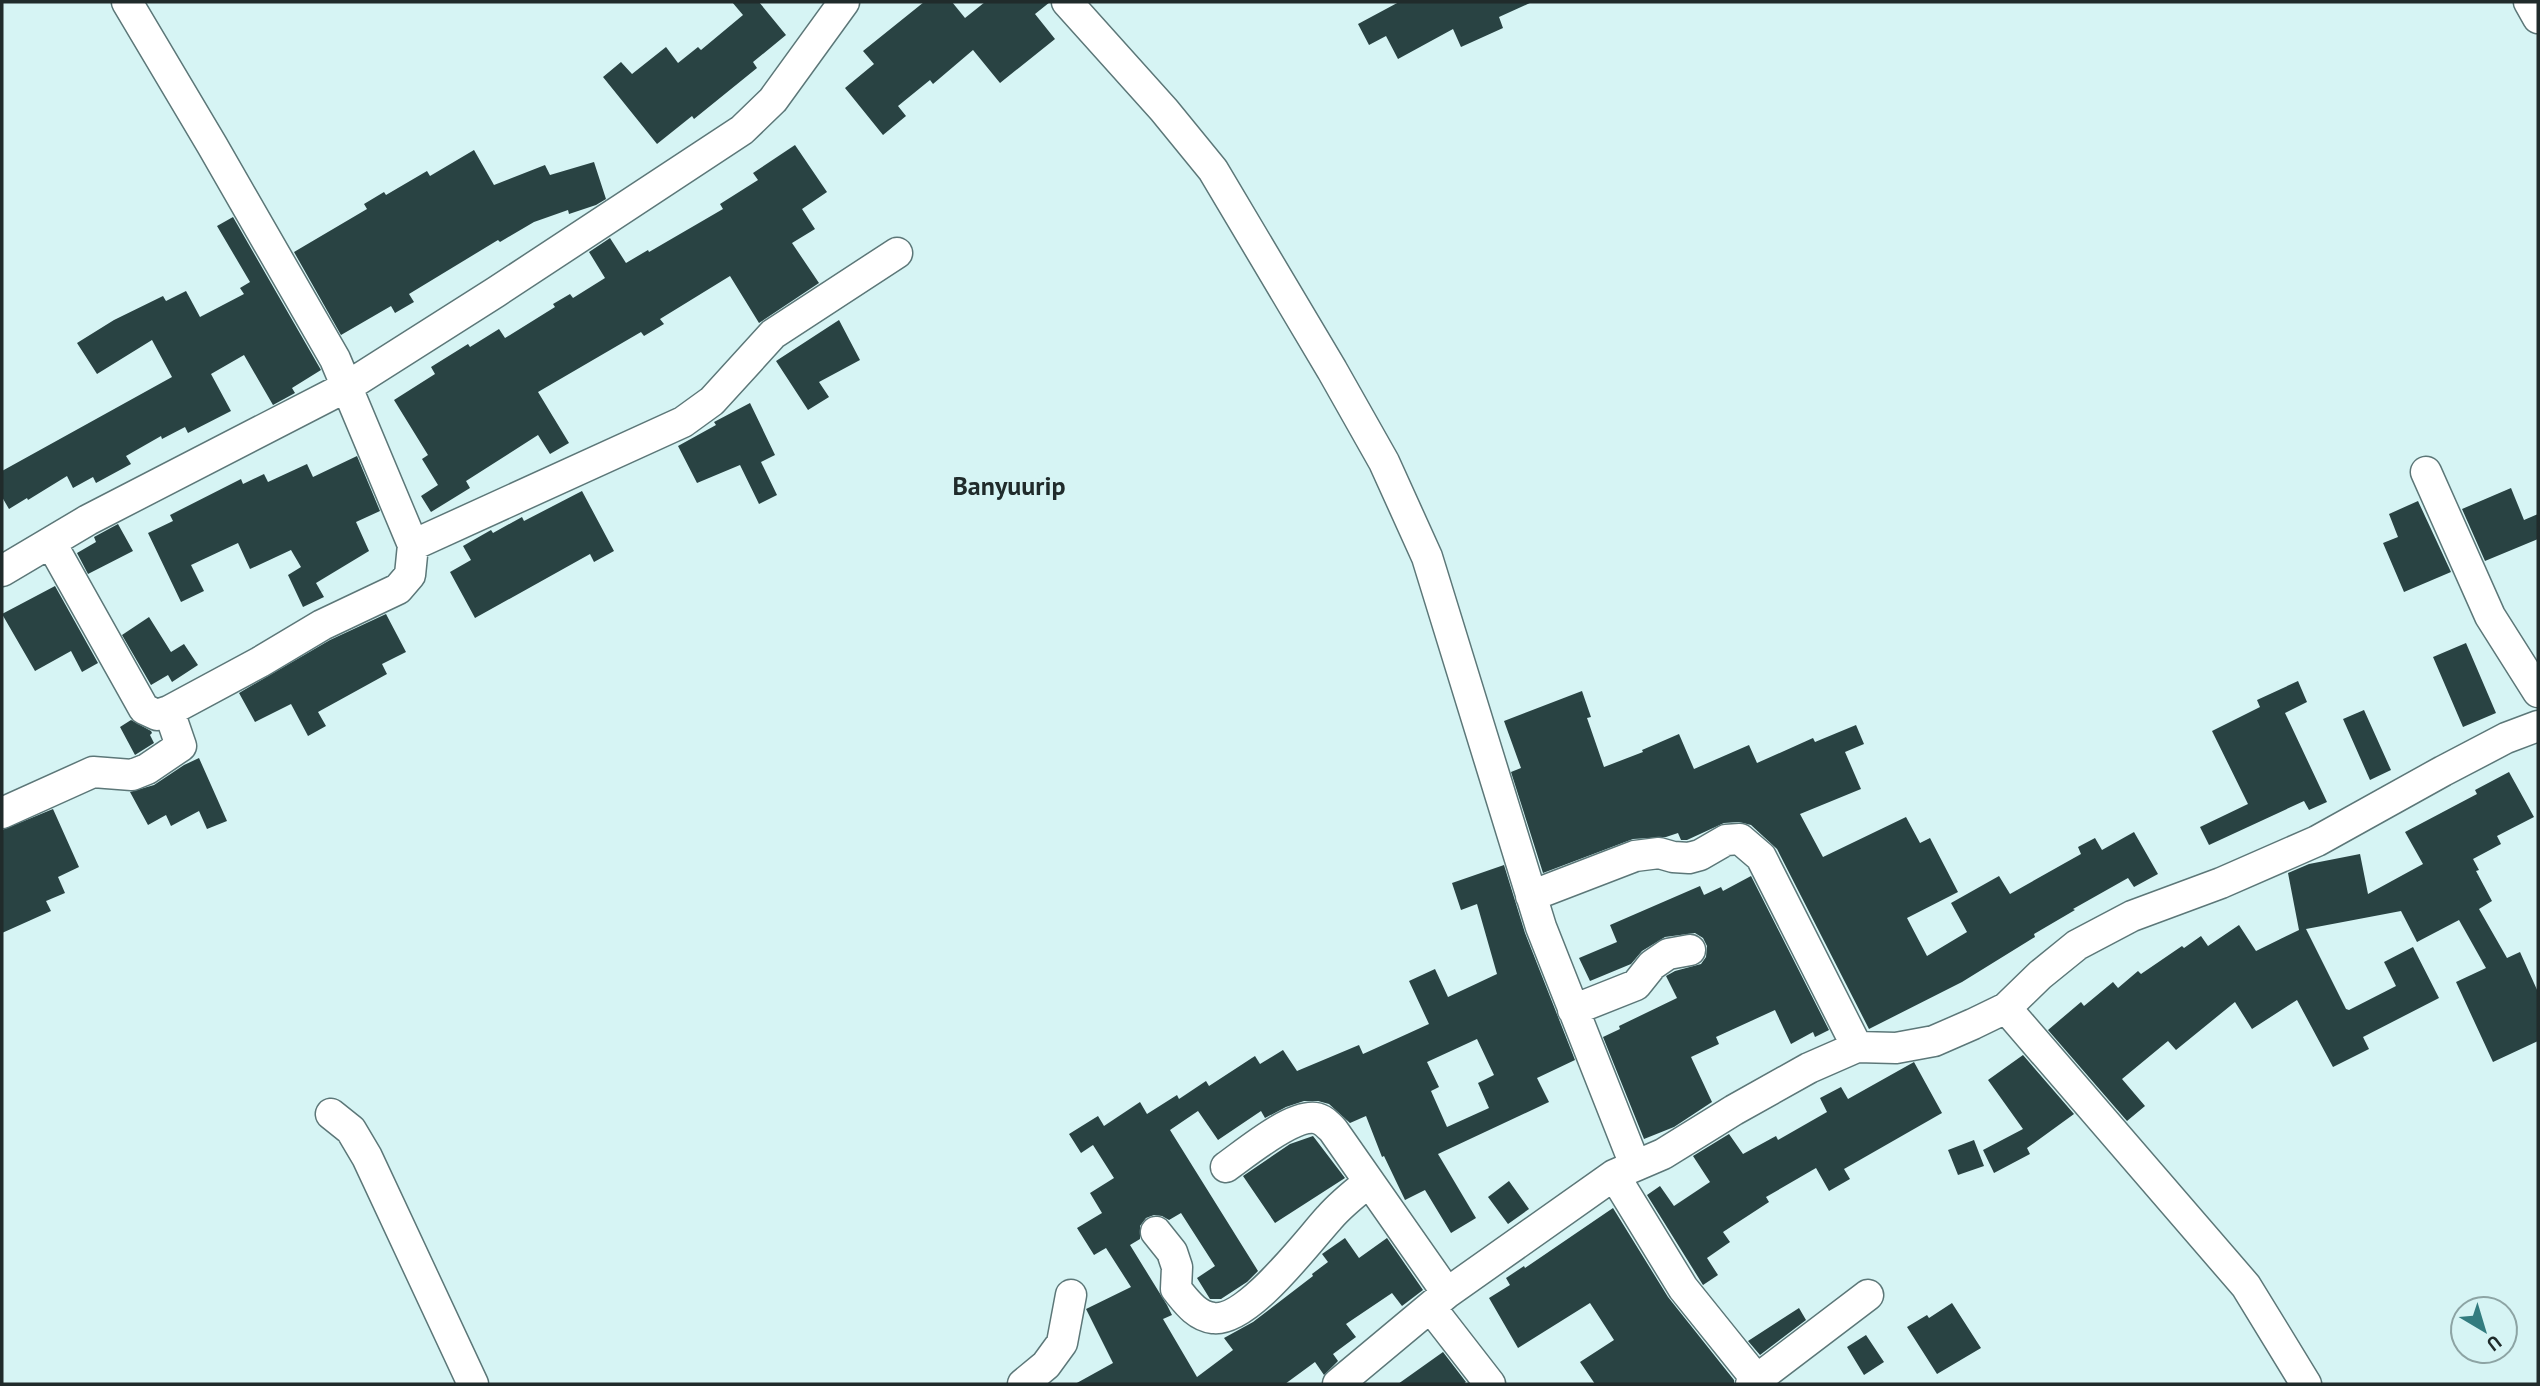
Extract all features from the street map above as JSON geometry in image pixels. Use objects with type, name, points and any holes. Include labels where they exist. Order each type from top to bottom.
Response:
[{"type":"street","points":[[2,571],[88,520],[348,386],[742,130],[773,100],[844,2]]},
{"type":"street","points":[[1067,2],[1164,110],[1213,170],[1384,463],[1427,556],[1531,896],[1573,1010],[1625,1170],[1683,1288],[1754,1382],[1868,1295]]},
{"type":"street","points":[[2529,2],[2538,18]]},
{"type":"street","points":[[51,543],[145,711],[157,715],[260,662],[322,625],[397,589],[410,575],[413,545],[348,386],[136,5]]},
{"type":"street","points":[[413,545],[683,422],[712,401],[774,334],[897,253]]},
{"type":"street","points":[[2426,472],[2490,616],[2538,692]]},
{"type":"street","points":[[2,813],[93,772],[132,775],[147,769],[181,746],[169,711]]},
{"type":"street","points":[[1338,1384],[1439,1301],[1625,1170],[1663,1154],[1799,1074],[1857,1047],[1896,1048],[1934,1041],[2006,1008],[2040,975],[2077,945],[2132,916],[2221,883],[2317,841],[2506,738],[2538,726]]},
{"type":"street","points":[[1531,896],[1635,856],[1659,853],[1689,858],[1700,855],[1726,840],[1740,839],[1761,857],[1857,1047]]},
{"type":"street","points":[[1573,1010],[1636,985],[1652,965],[1668,954],[1690,950]]},
{"type":"street","points":[[2006,1008],[2246,1286],[2306,1384]]},
{"type":"street","points":[[331,1114],[351,1130],[367,1157],[473,1384]]},
{"type":"street","points":[[1226,1167],[1291,1124],[1315,1118],[1322,1120],[1333,1130],[1369,1182],[1490,1384]]},
{"type":"street","points":[[1156,1231],[1172,1252],[1177,1267],[1176,1289],[1199,1313],[1224,1318],[1272,1283],[1345,1200],[1369,1182]]},
{"type":"street","points":[[1023,1384],[1046,1365],[1062,1343],[1071,1295]]},
{"type":"building","points":[[732,2],[759,2],[786,35],[753,62],[757,68],[694,119],[692,116],[657,144],[603,77],[621,62],[632,74],[666,47],[678,63],[698,47],[701,50],[743,15]]},
{"type":"building","points":[[924,2],[952,2],[965,18],[985,2],[1050,2],[1035,14],[1055,39],[1000,83],[973,50],[933,84],[930,80],[898,106],[906,116],[883,135],[845,88],[874,64],[863,51]]},
{"type":"building","points":[[1399,2],[1532,2],[1499,17],[1503,28],[1461,47],[1453,29],[1398,59],[1386,36],[1369,45],[1358,24]]},
{"type":"building","points":[[795,145],[827,192],[802,209],[815,229],[792,243],[819,283],[759,323],[730,276],[660,319],[664,324],[644,336],[641,332],[538,392],[569,443],[550,454],[538,435],[466,481],[470,488],[431,512],[421,496],[438,485],[422,459],[428,455],[394,400],[435,374],[431,367],[468,344],[470,347],[499,329],[505,338],[555,307],[553,304],[570,294],[573,298],[605,278],[589,252],[610,238],[626,263],[648,250],[649,252],[723,209],[720,204],[758,180],[753,173]]},
{"type":"building","points":[[474,150],[494,185],[545,165],[550,175],[594,162],[606,199],[569,214],[568,210],[534,222],[500,242],[498,240],[409,294],[414,302],[395,313],[391,306],[341,335],[294,252],[367,209],[364,204],[384,192],[386,195],[427,171],[430,176]]},
{"type":"building","points":[[233,217],[321,370],[292,388],[295,393],[273,405],[244,355],[211,374],[231,411],[188,433],[185,427],[162,439],[161,436],[126,456],[131,464],[96,483],[93,477],[73,488],[67,476],[9,509],[2,497],[2,471],[172,377],[152,340],[97,374],[77,343],[114,320],[163,296],[166,301],[186,291],[200,317],[244,294],[240,288],[250,282],[217,226]]},
{"type":"building","points":[[839,320],[860,360],[819,382],[829,397],[808,410],[776,361]]},
{"type":"building","points":[[750,403],[775,455],[761,462],[777,495],[759,504],[740,465],[697,483],[678,446],[716,425],[714,422]]},
{"type":"building","points":[[357,456],[380,511],[356,522],[369,551],[316,583],[324,597],[303,607],[288,575],[301,567],[291,550],[250,569],[238,543],[191,565],[204,591],[181,602],[148,533],[173,521],[170,515],[241,479],[243,484],[264,474],[268,482],[307,464],[313,477]]},
{"type":"building","points":[[2511,488],[2524,520],[2538,514],[2538,539],[2485,561],[2462,509]]},
{"type":"building","points":[[582,491],[614,551],[594,562],[590,554],[475,618],[450,572],[471,560],[463,546],[522,517],[524,521]]},
{"type":"building","points":[[2418,501],[2451,572],[2404,592],[2383,543],[2398,537],[2389,514]]},
{"type":"building","points":[[118,524],[133,551],[88,574],[77,553],[96,542],[94,537]]},
{"type":"building","points":[[55,586],[98,663],[82,672],[71,651],[35,671],[2,614]]},
{"type":"building","points":[[386,614],[406,652],[382,664],[387,674],[318,712],[326,726],[308,736],[291,704],[255,722],[239,693],[330,640]]},
{"type":"building","points":[[149,617],[171,652],[184,644],[198,665],[172,682],[168,675],[151,685],[122,635]]},
{"type":"building","points":[[2466,643],[2496,713],[2463,727],[2433,657]]},
{"type":"building","points":[[2298,681],[2307,702],[2285,713],[2327,802],[2309,810],[2304,801],[2209,845],[2200,827],[2248,804],[2212,731],[2260,707],[2257,700]]},
{"type":"building","points":[[1582,691],[1591,717],[1587,718],[1604,767],[1679,734],[1694,769],[1749,745],[1757,763],[1813,738],[1815,742],[1856,725],[1864,744],[1845,752],[1861,789],[1800,814],[1823,857],[1906,817],[1920,843],[1930,838],[1958,892],[1907,918],[1927,956],[1967,932],[1951,903],[1999,876],[2010,894],[2081,854],[2078,847],[2095,838],[2102,850],[2134,832],[2158,874],[2134,887],[2128,878],[2073,909],[2075,910],[2034,934],[2035,937],[1962,982],[1869,1029],[1777,849],[1751,825],[1739,822],[1724,823],[1687,840],[1681,840],[1678,833],[1666,837],[1633,839],[1543,873],[1511,772],[1521,768],[1504,721]]},
{"type":"building","points":[[2364,710],[2391,770],[2370,780],[2343,719]]},
{"type":"building","points":[[131,720],[151,731],[154,743],[135,755],[120,727]]},
{"type":"building","points":[[199,758],[227,821],[207,829],[199,811],[171,826],[166,815],[148,825],[130,792],[154,785]]},
{"type":"building","points":[[2509,772],[2534,817],[2497,836],[2501,844],[2473,859],[2479,870],[2476,871],[2492,901],[2479,909],[2507,958],[2520,952],[2538,992],[2538,1041],[2493,1062],[2456,982],[2486,968],[2459,920],[2417,942],[2401,911],[2306,929],[2346,1009],[2349,1010],[2396,986],[2384,962],[2413,947],[2439,998],[2363,1037],[2369,1049],[2333,1067],[2297,1000],[2252,1029],[2235,1002],[2176,1050],[2168,1041],[2122,1079],[2145,1106],[2127,1121],[2048,1030],[2081,1002],[2084,1006],[2113,982],[2118,988],[2138,971],[2141,974],[2201,936],[2208,946],[2239,925],[2256,951],[2299,930],[2288,873],[2309,864],[2360,854],[2368,894],[2423,864],[2405,832],[2477,794],[2475,790]]},
{"type":"building","points":[[53,809],[79,867],[58,877],[65,893],[46,901],[51,911],[2,933],[2,830]]},
{"type":"building","points":[[1504,865],[1525,933],[1575,1060],[1537,1078],[1549,1102],[1438,1154],[1476,1218],[1451,1233],[1425,1190],[1405,1200],[1384,1156],[1382,1157],[1366,1116],[1350,1123],[1329,1104],[1304,1101],[1265,1118],[1261,1111],[1218,1140],[1198,1111],[1170,1130],[1258,1271],[1247,1282],[1221,1299],[1210,1299],[1197,1278],[1215,1266],[1181,1213],[1169,1220],[1154,1215],[1146,1218],[1140,1226],[1140,1239],[1130,1245],[1167,1305],[1172,1315],[1163,1319],[1197,1377],[1233,1350],[1224,1338],[1253,1322],[1313,1276],[1312,1274],[1328,1262],[1322,1254],[1345,1238],[1359,1258],[1387,1238],[1423,1290],[1402,1306],[1392,1293],[1346,1324],[1356,1337],[1333,1354],[1338,1361],[1324,1375],[1315,1362],[1285,1384],[1075,1384],[1113,1363],[1086,1309],[1131,1287],[1106,1248],[1094,1255],[1077,1228],[1102,1213],[1090,1193],[1114,1178],[1093,1145],[1081,1153],[1069,1134],[1098,1116],[1104,1126],[1140,1102],[1147,1114],[1177,1095],[1179,1099],[1206,1081],[1209,1086],[1255,1056],[1260,1064],[1283,1050],[1297,1071],[1359,1045],[1363,1054],[1429,1024],[1409,981],[1435,969],[1448,997],[1497,974],[1477,904],[1461,910],[1452,883]],"holes":[[[1477,1039],[1494,1075],[1478,1083],[1489,1108],[1447,1127],[1431,1091],[1439,1087],[1427,1062]]]},
{"type":"building","points":[[1751,876],[1829,1030],[1815,1037],[1813,1032],[1791,1044],[1775,1010],[1716,1037],[1719,1044],[1691,1057],[1712,1102],[1674,1127],[1644,1139],[1603,1037],[1620,1029],[1619,1026],[1677,998],[1666,976],[1701,964],[1706,957],[1707,946],[1703,938],[1695,933],[1665,937],[1642,951],[1631,964],[1590,981],[1579,958],[1617,942],[1610,925],[1700,886],[1704,895],[1721,887],[1723,891]]},
{"type":"building","points":[[2023,1055],[2074,1114],[2027,1148],[2030,1154],[1994,1173],[1983,1150],[2023,1129],[1988,1080]]},
{"type":"building","points":[[1914,1062],[1942,1113],[1844,1169],[1850,1179],[1829,1191],[1816,1168],[1766,1197],[1769,1202],[1723,1232],[1730,1242],[1707,1258],[1718,1275],[1703,1285],[1647,1195],[1660,1186],[1674,1206],[1710,1182],[1693,1156],[1729,1134],[1743,1154],[1776,1136],[1778,1140],[1827,1112],[1820,1098],[1841,1087],[1848,1099]]},
{"type":"building","points":[[1313,1136],[1345,1178],[1275,1223],[1243,1176],[1290,1144]]},
{"type":"building","points":[[1974,1140],[1984,1166],[1958,1175],[1948,1150]]},
{"type":"building","points":[[1509,1181],[1529,1209],[1508,1224],[1488,1197]]},
{"type":"building","points":[[1613,1208],[1668,1297],[1734,1380],[1734,1384],[1595,1384],[1580,1362],[1614,1340],[1590,1303],[1518,1348],[1489,1298],[1510,1285],[1506,1278]]},
{"type":"building","points":[[1952,1303],[1981,1348],[1937,1374],[1907,1327],[1927,1315],[1929,1318]]},
{"type":"building","points":[[1799,1308],[1806,1320],[1760,1355],[1748,1341]]},
{"type":"building","points":[[1866,1335],[1884,1362],[1864,1375],[1847,1347]]},
{"type":"building","points":[[1443,1352],[1466,1382],[1398,1384]]},
{"type":"district","name":"Banyuurip","points":[[1009,486]]}]
